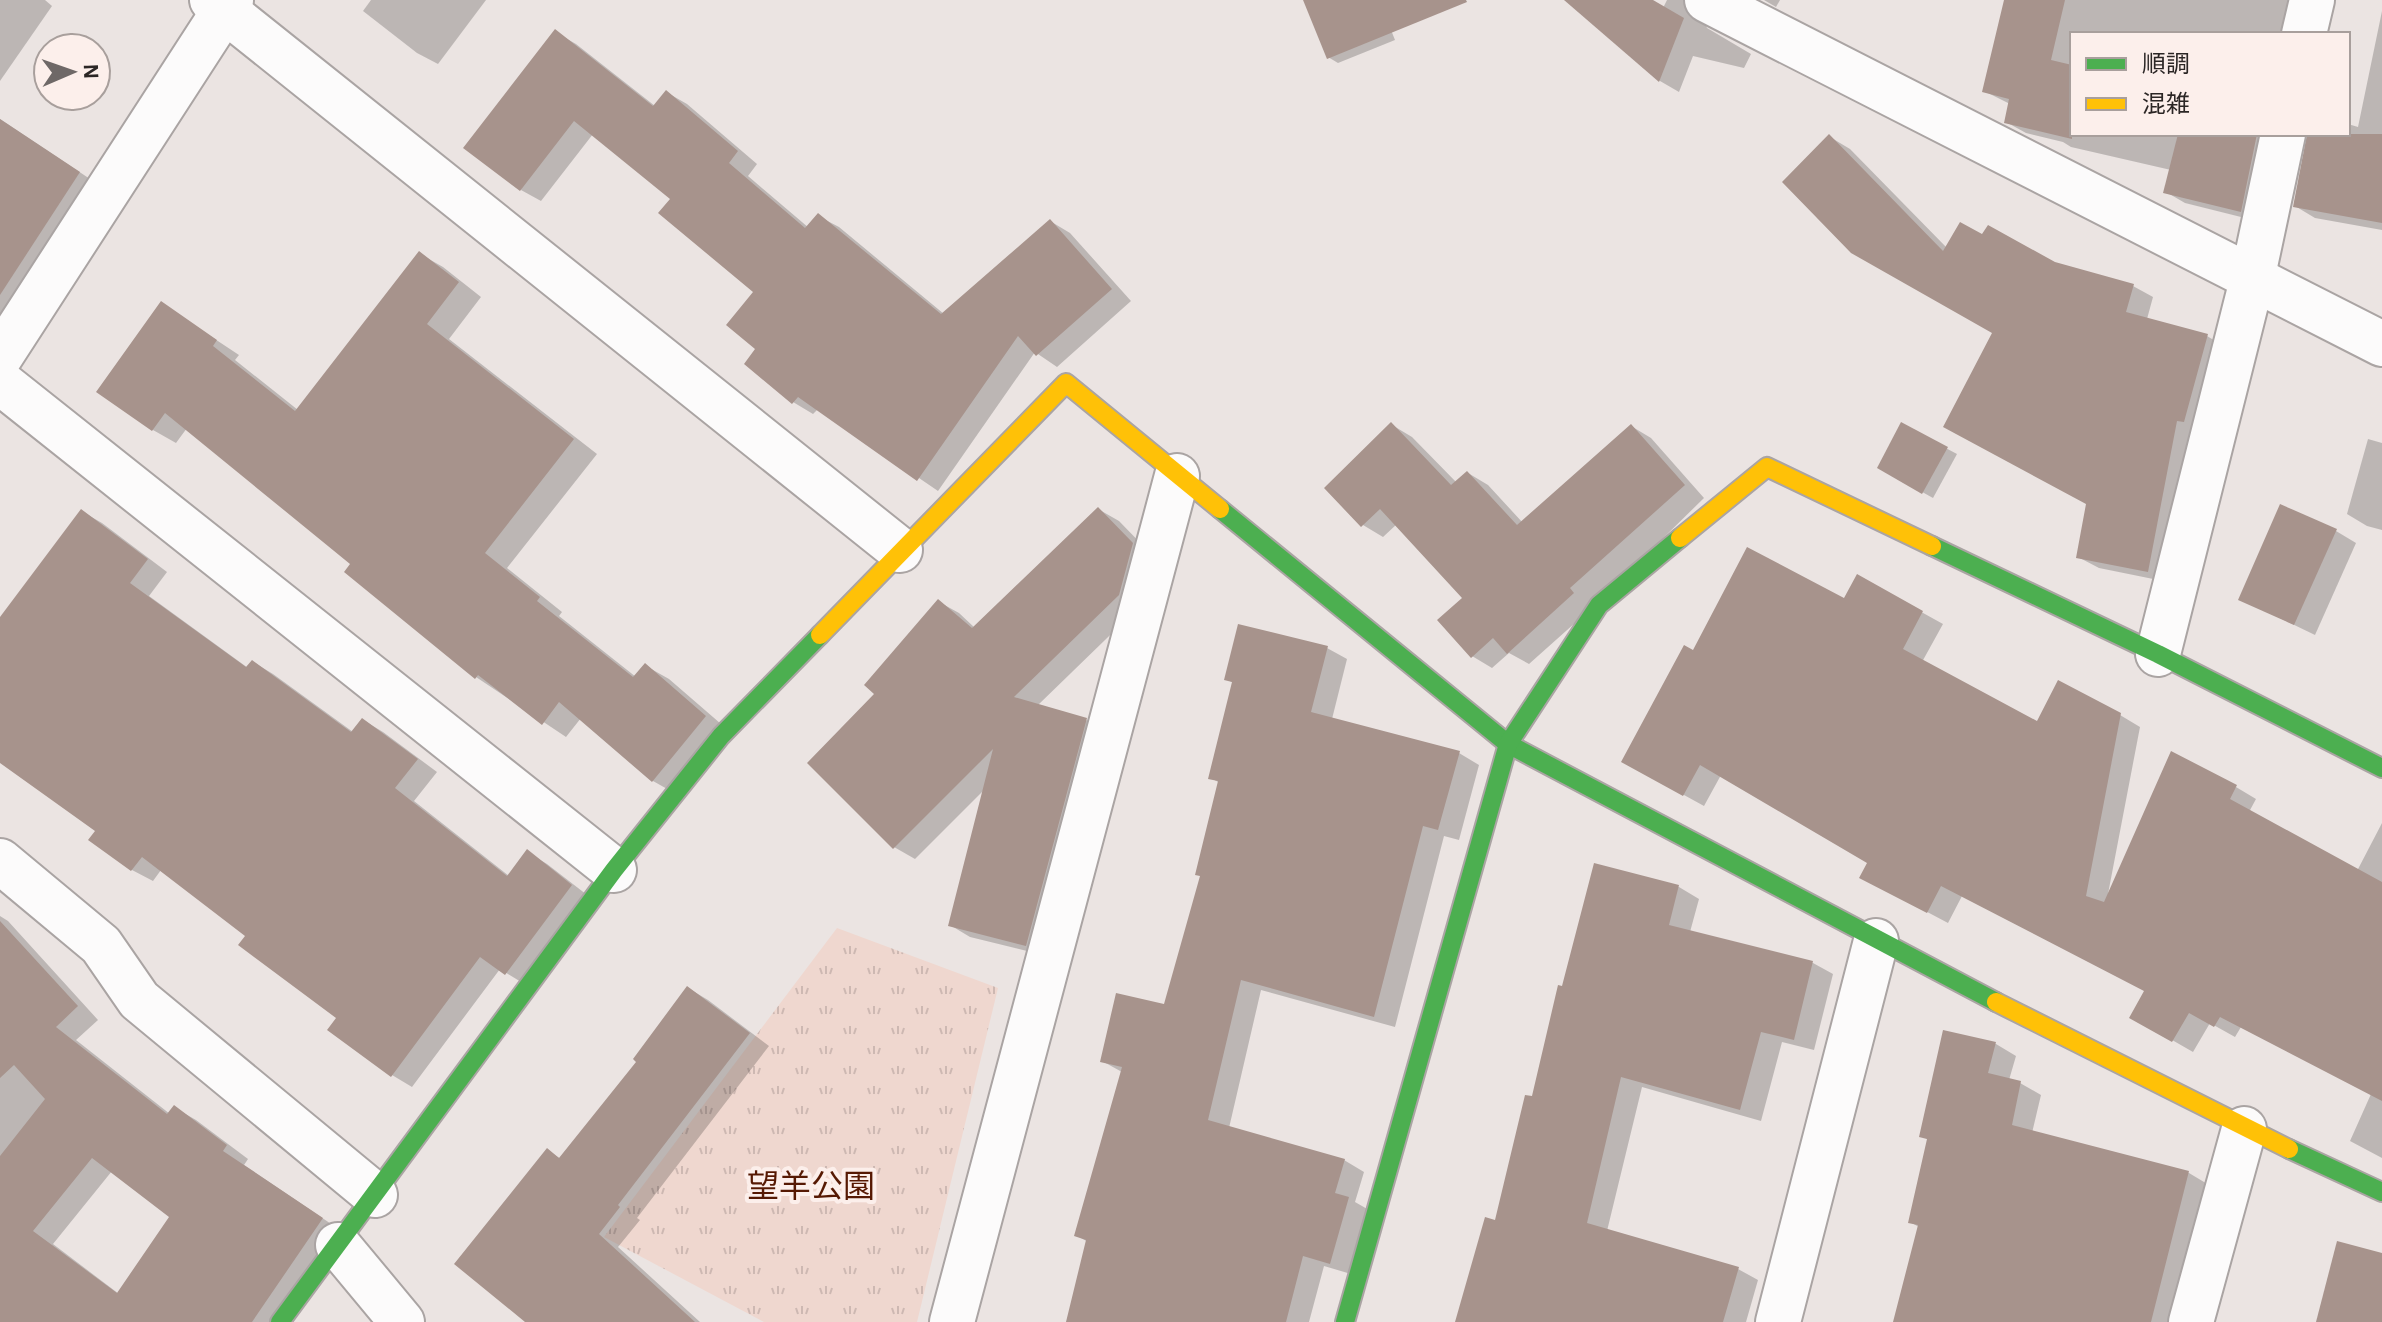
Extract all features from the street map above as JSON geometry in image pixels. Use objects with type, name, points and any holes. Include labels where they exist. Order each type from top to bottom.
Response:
[{"type":"street","points":[[1707,0],[2382,344]]},
{"type":"street","points":[[2304,32],[2312,0]]},
{"type":"street","points":[[0,357],[223,3],[900,550]]},
{"type":"street","points":[[2158,654],[2252,280],[2283,136]]},
{"type":"street","points":[[0,382],[614,870]]},
{"type":"street","points":[[280,1322],[614,870],[721,736],[1066,383],[1508,744],[1876,941],[2244,1129],[2382,1192]]},
{"type":"street","points":[[1345,1322],[1508,744],[1599,605],[1767,467],[2158,654],[2382,768]]},
{"type":"street","points":[[952,1322],[1177,476]]},
{"type":"street","points":[[0,861],[101,945],[139,1000],[375,1195]]},
{"type":"street","points":[[1778,1322],[1876,941]]},
{"type":"street","points":[[2191,1322],[2244,1129]]},
{"type":"street","points":[[338,1245],[402,1322]]},
{"type":"green space","name":"望羊公園","points":[[837,928],[998,988],[917,1322],[764,1322],[604,1237]]},
{"type":"building","points":[[1303,0],[1466,0],[1467,2],[1327,59]]},
{"type":"building","points":[[1564,0],[1653,0],[1684,18],[1659,82]]},
{"type":"building","points":[[2004,0],[2065,0],[2051,60],[2070,65],[2072,139],[2004,123],[2009,99],[1982,92]]},
{"type":"building","points":[[555,29],[653,106],[666,90],[738,151],[729,163],[805,228],[818,213],[941,314],[1050,219],[1112,289],[1036,356],[1018,336],[917,481],[798,397],[792,404],[744,364],[755,349],[726,325],[753,292],[658,213],[670,199],[574,121],[520,191],[463,148]]},
{"type":"building","points":[[0,119],[80,172],[0,295]]},
{"type":"building","points":[[1829,134],[1943,251],[1960,222],[1982,234],[1988,225],[2055,262],[2134,284],[2126,312],[2208,334],[2184,422],[2177,421],[2148,572],[2076,558],[2086,504],[1943,427],[1992,333],[1851,253],[1782,182]]},
{"type":"building","points":[[2382,134],[2382,223],[2293,207],[2307,136]]},
{"type":"building","points":[[2177,136],[2257,136],[2241,212],[2163,193]]},
{"type":"building","points":[[419,251],[459,282],[427,324],[574,439],[485,553],[540,597],[537,601],[633,677],[645,663],[706,716],[652,782],[559,702],[542,725],[478,675],[475,679],[344,572],[350,564],[165,413],[152,431],[96,392],[161,301],[217,340],[213,346],[295,411]]},
{"type":"building","points":[[1391,422],[1451,485],[1467,471],[1517,525],[1631,424],[1685,485],[1570,588],[1574,593],[1507,654],[1493,638],[1471,658],[1437,620],[1462,598],[1380,509],[1361,527],[1324,488]]},
{"type":"building","points":[[1901,422],[1948,447],[1922,494],[1877,468]]},
{"type":"building","points":[[2280,504],[2337,529],[2294,625],[2238,600]]},
{"type":"building","points":[[1098,507],[1133,543],[1119,595],[1014,697],[1087,718],[1026,946],[948,926],[993,749],[893,849],[807,763],[874,694],[864,685],[938,599],[972,628]]},
{"type":"building","points":[[81,509],[148,559],[130,583],[246,667],[252,660],[351,732],[362,718],[418,759],[395,788],[507,876],[527,849],[572,885],[505,975],[480,957],[391,1077],[327,1030],[336,1018],[238,945],[245,936],[142,857],[131,871],[88,840],[95,831],[0,763],[0,617]]},
{"type":"building","points":[[1747,547],[1844,598],[1857,574],[1923,611],[1903,649],[2037,721],[2058,680],[2121,713],[2086,896],[2104,902],[2171,751],[2237,785],[2230,799],[2382,882],[2382,1101],[2220,1017],[2214,1027],[2189,1013],[2172,1042],[2129,1018],[2144,991],[1941,886],[1927,913],[1859,878],[1867,863],[1700,765],[1683,796],[1621,762],[1684,645],[1693,650]]},
{"type":"building","points":[[1238,624],[1328,646],[1311,712],[1460,751],[1438,830],[1423,826],[1374,1017],[1241,980],[1208,1120],[1345,1159],[1335,1193],[1349,1197],[1330,1264],[1303,1256],[1286,1322],[1066,1322],[1086,1240],[1074,1236],[1122,1067],[1100,1062],[1116,993],[1164,1004],[1200,876],[1195,875],[1218,781],[1208,779],[1232,682],[1224,680]]},
{"type":"building","points":[[1594,863],[1679,885],[1669,925],[1813,961],[1794,1040],[1761,1032],[1740,1110],[1621,1077],[1587,1223],[1739,1267],[1723,1322],[1455,1322],[1485,1217],[1495,1220],[1525,1095],[1532,1096],[1558,985],[1562,986]]},
{"type":"building","points":[[0,921],[78,1006],[56,1027],[167,1114],[174,1105],[227,1145],[223,1151],[323,1218],[252,1322],[0,1322],[0,1156],[45,1099],[14,1065],[0,1078]],"holes":[[[92,1158],[169,1217],[117,1293],[33,1231]]]},
{"type":"building","points":[[687,986],[750,1033],[599,1234],[695,1322],[525,1322],[454,1264],[547,1148],[559,1158],[636,1062],[633,1059]]},
{"type":"building","points":[[1943,1030],[1996,1042],[1988,1073],[2021,1081],[2012,1125],[2189,1171],[2151,1322],[1893,1322],[1918,1225],[1908,1223],[1927,1139],[1919,1137]]},
{"type":"building","points":[[2337,1241],[2382,1253],[2382,1322],[2316,1322]]},
{"type":"traffic: fast","points":[[1220,509],[1508,744],[1996,1002]]},
{"type":"traffic: fast","points":[[1345,1322],[1508,744],[1599,605],[1680,538]]},
{"type":"traffic: fast","points":[[1932,546],[2158,654],[2382,768]]},
{"type":"traffic: fast","points":[[280,1322],[614,870],[721,736],[820,635]]},
{"type":"traffic: fast","points":[[2289,1149],[2382,1192]]},
{"type":"traffic: slow","points":[[820,635],[1066,383],[1220,509]]},
{"type":"traffic: slow","points":[[1680,538],[1767,467],[1932,546]]},
{"type":"traffic: slow","points":[[1996,1002],[2289,1149]]}]
